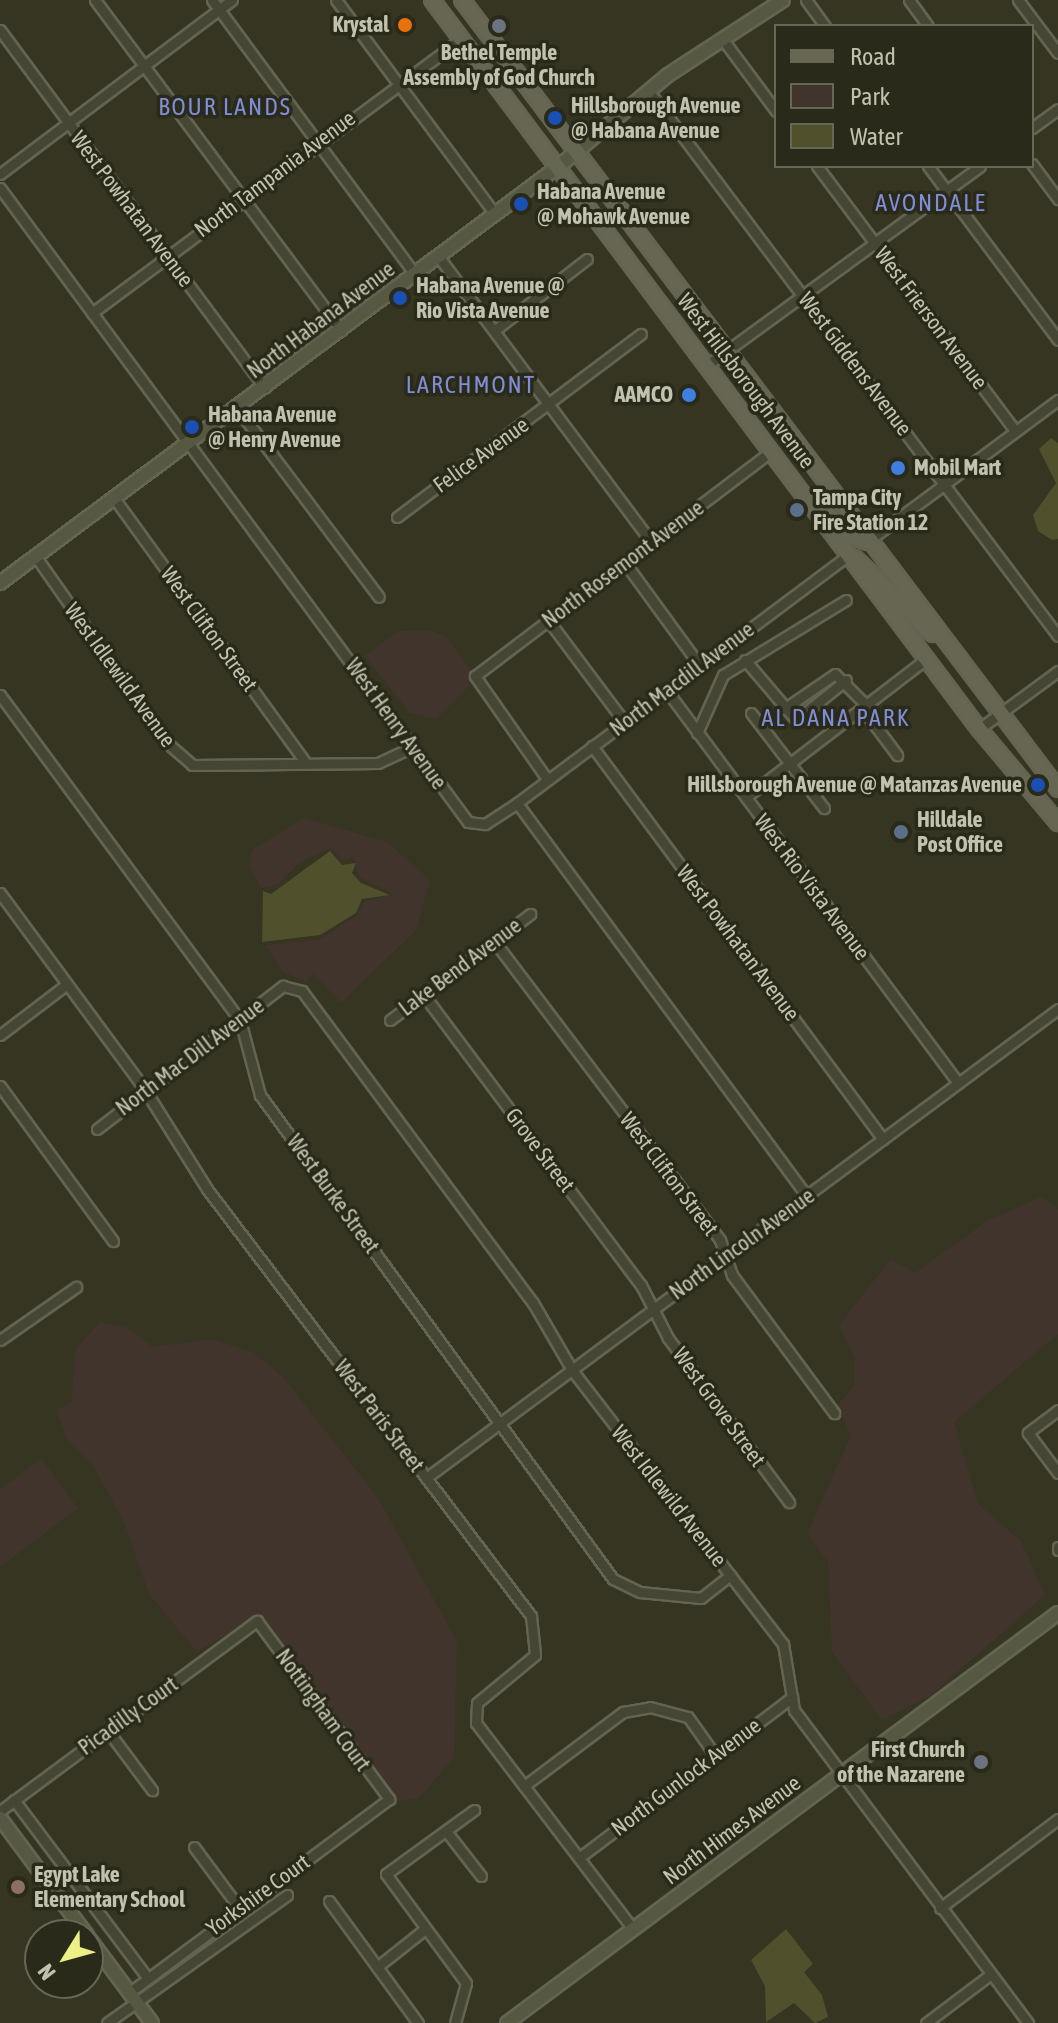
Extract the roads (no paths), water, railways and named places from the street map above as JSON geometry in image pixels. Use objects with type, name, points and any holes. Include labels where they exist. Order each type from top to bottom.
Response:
[{"type":"main road","name":"West Hillsborough Avenue","points":[[432,0],[979,729],[1058,823]]},
{"type":"main road","name":"West Hillsborough Avenue","points":[[459,1],[940,639],[1057,786]]},
{"type":"main road","points":[[771,451],[847,535],[867,542]]},
{"type":"main road","points":[[848,555],[863,561],[918,626],[940,639]]},
{"type":"street","points":[[95,0],[341,330]]},
{"type":"street","points":[[212,0],[415,274]]},
{"type":"street","points":[[0,174],[232,0]]},
{"type":"street","points":[[336,0],[495,214]]},
{"type":"street","name":"North Habana Avenue","points":[[0,583],[265,388],[558,167],[662,84],[783,0]]},
{"type":"street","points":[[806,0],[824,24]]},
{"type":"street","points":[[909,0],[927,24]]},
{"type":"street","points":[[1018,0],[1058,53]]},
{"type":"street","name":"West Powhatan Avenue","points":[[0,30],[265,388]]},
{"type":"street","name":"North Tampania Avenue","points":[[92,313],[397,82],[461,39]]},
{"type":"street","points":[[724,41],[774,108]]},
{"type":"street","name":"West Giddens Avenue","points":[[650,93],[1058,636]]},
{"type":"street","points":[[1034,127],[1058,109]]},
{"type":"street","points":[[1034,167],[1058,199]]},
{"type":"street","name":"West Frierson Avenue","points":[[818,168],[1015,431]]},
{"type":"street","points":[[929,168],[1058,340]]},
{"type":"street","points":[[706,366],[977,168]]},
{"type":"street","name":"West Henry Avenue","points":[[0,188],[468,822],[485,824],[517,803]]},
{"type":"street","points":[[438,256],[652,543]]},
{"type":"street","points":[[495,330],[587,259]]},
{"type":"street","name":"Felice Avenue","points":[[397,517],[641,334]]},
{"type":"street","points":[[867,542],[1058,400]]},
{"type":"street","points":[[237,408],[379,597]]},
{"type":"street","name":"North Rosemont Avenue","points":[[547,779],[475,676],[771,451]]},
{"type":"street","name":"West Clifton Street","points":[[114,498],[304,760]]},
{"type":"street","name":"North Macdill Avenue","points":[[517,803],[848,555]]},
{"type":"street","name":"West Idlewild Avenue","points":[[36,557],[166,742],[192,765],[221,770],[304,760]]},
{"type":"street","points":[[625,563],[700,666]]},
{"type":"street","points":[[697,733],[723,675],[846,600]]},
{"type":"street","points":[[548,620],[625,723]]},
{"type":"street","points":[[746,797],[926,659]]},
{"type":"street","points":[[745,660],[796,720],[846,680]]},
{"type":"street","points":[[979,729],[1058,671]]},
{"type":"street","points":[[784,709],[835,674],[846,680],[897,755]]},
{"type":"street","name":"West Rio Vista Avenue","points":[[667,691],[958,1083]]},
{"type":"street","name":"West Burke Street","points":[[0,695],[240,1020],[260,1095],[613,1579],[640,1592],[701,1598],[730,1575]]},
{"type":"street","points":[[751,713],[824,808]]},
{"type":"street","name":"West Powhatan Avenue","points":[[592,746],[883,1139]]},
{"type":"street","points":[[304,760],[378,763],[413,747]]},
{"type":"street","points":[[517,803],[807,1196]]},
{"type":"street","name":"West Paris Street","points":[[0,893],[145,1090],[207,1189],[531,1616],[535,1655],[474,1711],[524,1786],[633,1929]]},
{"type":"street","name":"Lake Bend Avenue","points":[[390,1020],[530,914]]},
{"type":"street","name":"West Clifton Street","points":[[494,941],[725,1255],[834,1413]]},
{"type":"street","points":[[0,1035],[67,984]]},
{"type":"street","name":"West Idlewild Avenue","points":[[283,986],[302,991],[533,1303],[572,1370],[783,1644],[792,1697],[841,1773],[1028,2023]]},
{"type":"street","name":"North Mac Dill Avenue","points":[[97,1129],[283,986]]},
{"type":"street","name":"Grove Street","points":[[423,994],[653,1309]]},
{"type":"street","name":"North Lincoln Avenue","points":[[426,1478],[1058,1009]]},
{"type":"street","points":[[0,1086],[113,1241]]},
{"type":"street","points":[[0,1340],[76,1287]]},
{"type":"street","name":"West Grove Street","points":[[653,1309],[789,1502]]},
{"type":"street","points":[[1058,1410],[1028,1433],[1058,1473]]},
{"type":"street","name":"North Himes Avenue","points":[[507,2023],[1058,1613]]},
{"type":"street","name":"Picadilly Court","points":[[0,1811],[257,1621]]},
{"type":"street","name":"Nottingham Court","points":[[257,1621],[389,1799]]},
{"type":"street","name":"North Gunlock Avenue","points":[[580,1857],[792,1697]]},
{"type":"street","points":[[524,1786],[623,1712],[650,1707],[688,1717],[715,1755]]},
{"type":"street","points":[[108,1731],[152,1790]]},
{"type":"street","name":"Yorkshire Court","points":[[132,1997],[147,1977],[389,1799]]},
{"type":"street","points":[[14,1800],[147,1977]]},
{"type":"street","points":[[457,2023],[466,1983],[386,1874],[474,1810]]},
{"type":"street","points":[[0,1818],[74,1919]]},
{"type":"street","points":[[940,1908],[1058,1819]]},
{"type":"street","points":[[446,1831],[481,1876]]},
{"type":"street","points":[[194,1847],[240,1909]]},
{"type":"street","points":[[107,2023],[132,1997],[287,1895]]},
{"type":"street","points":[[329,1901],[418,2023]]},
{"type":"street","points":[[377,1967],[425,1929]]},
{"type":"street","points":[[104,1959],[152,2023]]},
{"type":"street","points":[[926,2023],[991,1974]]},
{"type":"water","points":[[1051,438],[1058,443],[1058,539],[1052,540],[1038,531],[1033,515],[1056,483],[1039,449]]},
{"type":"water","points":[[330,851],[342,865],[356,863],[352,873],[361,883],[390,895],[362,899],[356,913],[320,935],[262,942],[263,891],[271,894]]},
{"type":"water","points":[[786,1929],[813,1964],[804,1972],[822,1995],[828,2017],[815,2023],[794,2003],[766,2022],[765,1986],[751,1960]]},
{"type":"place","name":"Krystal","points":[[405,25]]},
{"type":"place","name":"Bethel Temple Assembly of God Church","points":[[499,26]]},
{"type":"place","name":"Hillsborough Avenue @ Habana Avenue","points":[[555,118]]},
{"type":"place","name":"Habana Avenue @ Mohawk Avenue","points":[[521,204]]},
{"type":"place","name":"Habana Avenue @ Rio Vista Avenue","points":[[400,298]]},
{"type":"place","name":"AAMCO","points":[[689,395]]},
{"type":"place","name":"Habana Avenue @ Henry Avenue","points":[[192,427]]},
{"type":"place","name":"Mobil Mart","points":[[898,468]]},
{"type":"place","name":"Tampa City Fire Station 12","points":[[797,510]]},
{"type":"place","name":"Hillsborough Avenue @ Matanzas Avenue","points":[[1038,785]]},
{"type":"place","name":"Hilldale Post Office","points":[[901,832]]},
{"type":"place","name":"First Church of the Nazarene","points":[[981,1762]]},
{"type":"place","name":"Egypt Lake Elementary School","points":[[18,1887]]},
{"type":"district","name":"BOUR LANDS","points":[[225,107]]},
{"type":"district","name":"AVONDALE","points":[[931,203]]},
{"type":"district","name":"LARCHMONT","points":[[471,385]]},
{"type":"district","name":"AL DANA PARK","points":[[836,718]]}]
